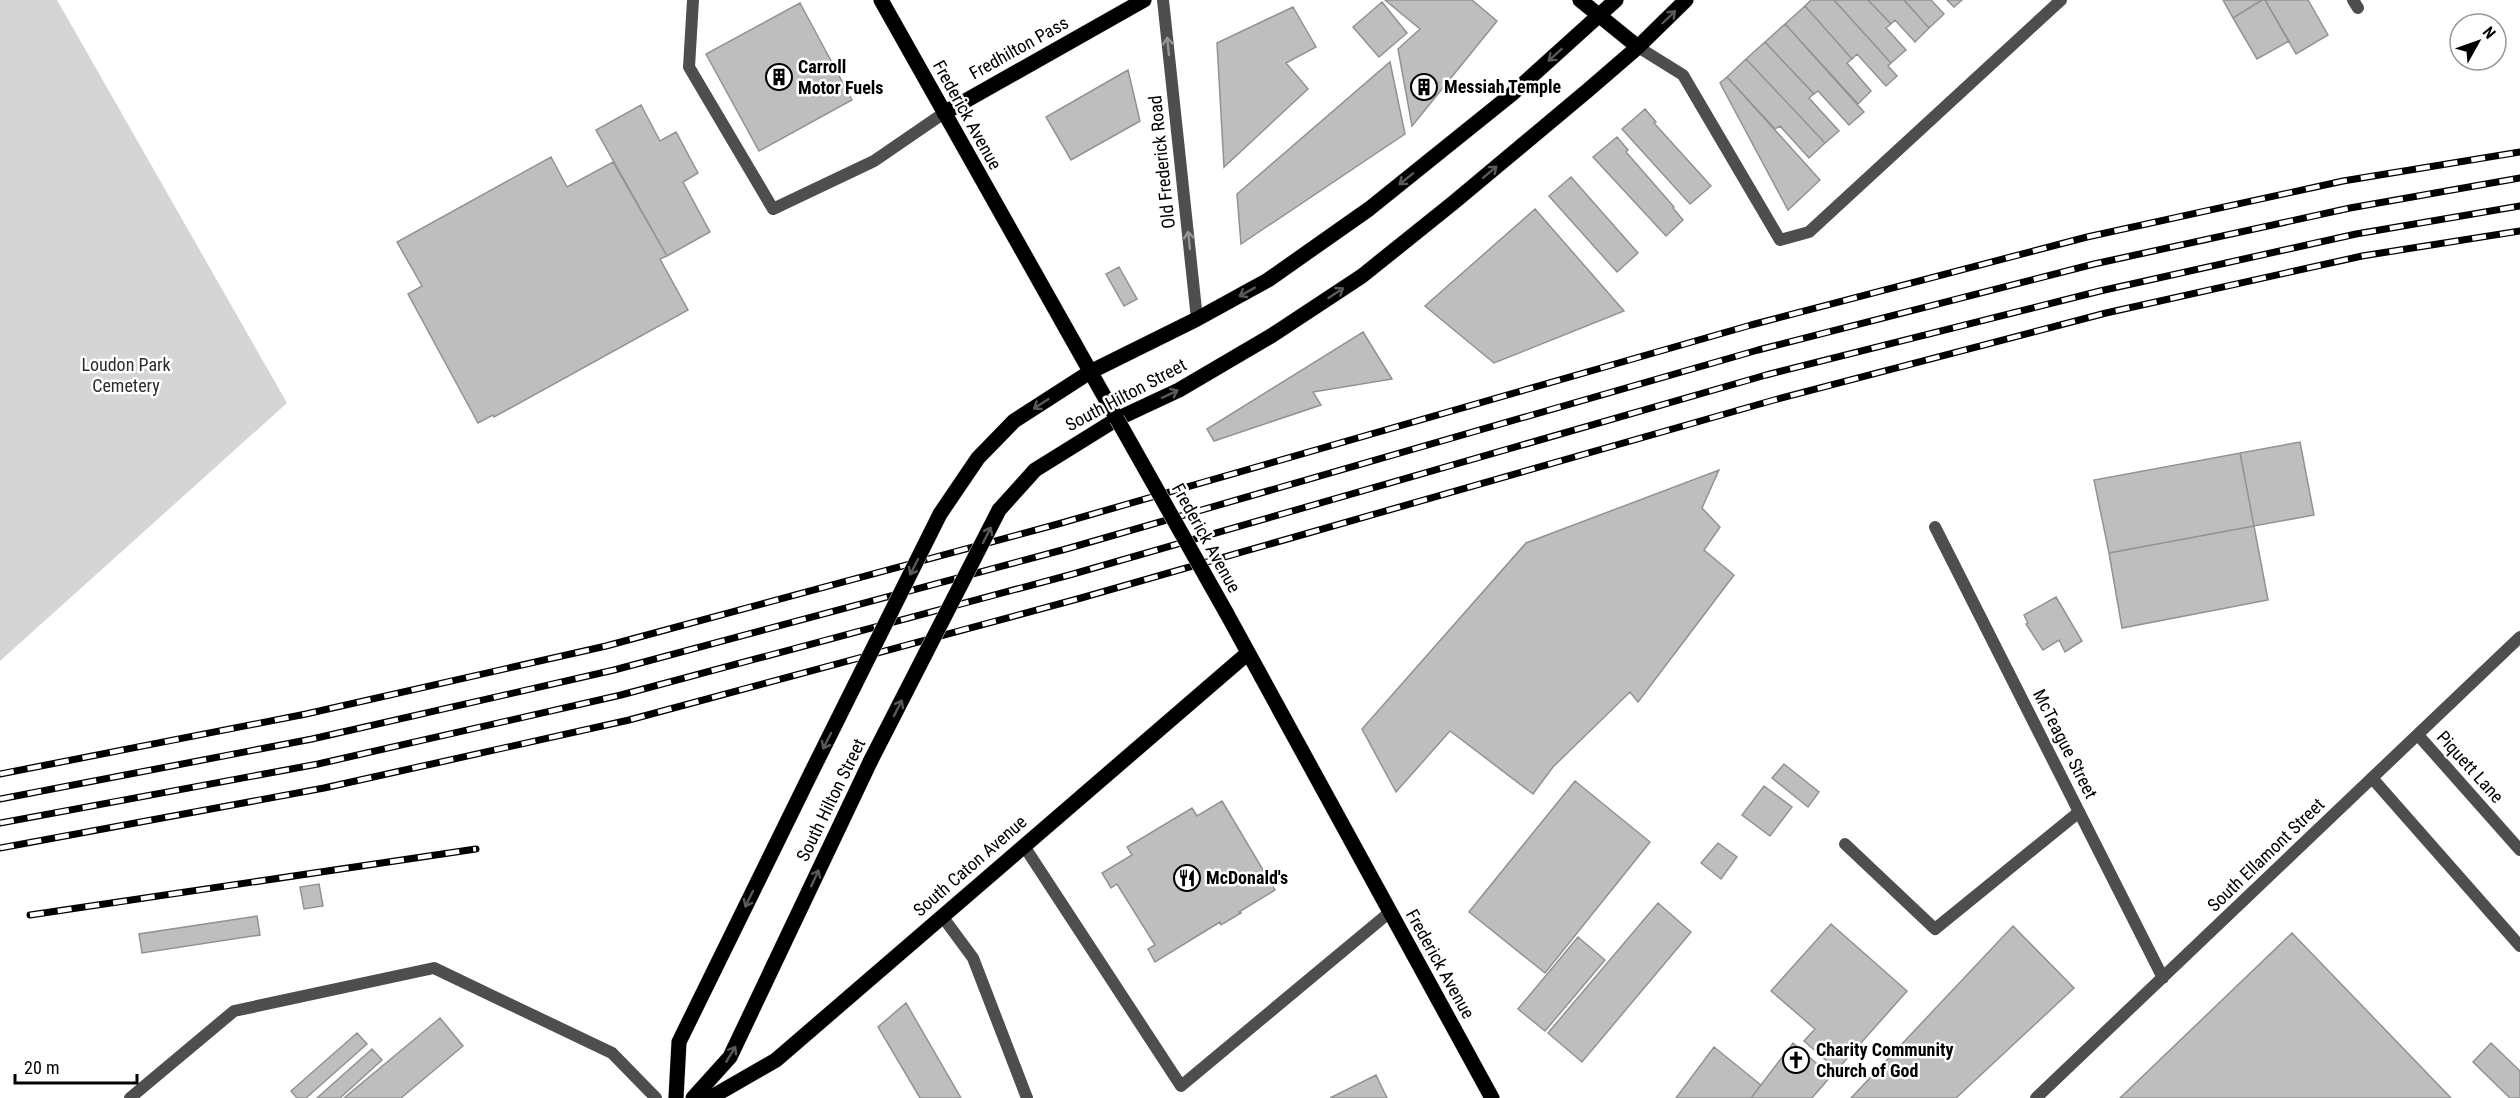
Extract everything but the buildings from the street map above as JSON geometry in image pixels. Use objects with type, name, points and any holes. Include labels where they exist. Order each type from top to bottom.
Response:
[{"type":"main road","name":"Frederick Avenue","points":[[881,0],[1227,614],[1492,1098]]},
{"type":"main road","name":"Fredhilton Pass","points":[[944,113],[1144,0]]},
{"type":"main road","points":[[1580,0],[1638,47]]},
{"type":"main road","name":"South Hilton Street","points":[[676,1098],[679,1042],[940,514],[978,458],[1014,421],[1090,372],[1197,319],[1268,280],[1369,209],[1512,94],[1616,0]]},
{"type":"main road","name":"South Hilton Street","points":[[693,1098],[730,1057],[871,760],[999,510],[1035,470],[1117,419],[1179,390],[1270,336],[1362,276],[1454,203],[1638,47],[1686,0]]},
{"type":"main road","name":"South Caton Avenue","points":[[710,1098],[776,1060],[1248,653]]},
{"type":"street","points":[[693,0],[689,67],[773,209],[874,161],[944,113]]},
{"type":"street","name":"Old Frederick Road","points":[[1163,0],[1197,319]]},
{"type":"street","points":[[1638,47],[1683,75],[1780,240],[1809,231],[2061,0]]},
{"type":"street","name":"McTeague Street","points":[[1935,527],[2163,978]]},
{"type":"street","name":"South Ellamont Street","points":[[2036,1098],[2520,638]]},
{"type":"street","name":"Piquett Lane","points":[[2418,735],[2520,850]]},
{"type":"street","points":[[2372,778],[2520,946]]},
{"type":"street","points":[[1845,844],[1935,929],[2079,812]]},
{"type":"street","points":[[1024,846],[1181,1086],[1389,912]]},
{"type":"street","points":[[942,916],[972,958],[1027,1098]]},
{"type":"street","points":[[130,1098],[234,1011],[434,968],[612,1053],[656,1098]]},
{"type":"green space","name":"Loudon Park Cemetery","points":[[0,0],[57,0],[287,403],[0,661]]},
{"type":"railway","points":[[0,774],[306,714],[606,646],[1058,524],[1751,325],[2087,237],[2343,181],[2520,152]]},
{"type":"railway","points":[[0,799],[312,739],[614,670],[1066,549],[1758,350],[2094,264],[2350,208],[2520,178]]},
{"type":"railway","points":[[0,823],[318,764],[621,695],[1073,574],[1766,375],[2100,291],[2356,234],[2520,206]]},
{"type":"railway","points":[[0,848],[324,788],[629,720],[1081,598],[1774,400],[2106,313],[2362,256],[2520,231]]},
{"type":"railway","points":[[30,915],[476,849]]},
{"type":"place","name":"Carroll Motor Fuels","points":[[779,77]]},
{"type":"place","name":"Messiah Temple","points":[[1424,87]]},
{"type":"place","name":"McDonald's","points":[[1187,878]]},
{"type":"place","name":"Charity Community Church of God","points":[[1796,1060]]}]
